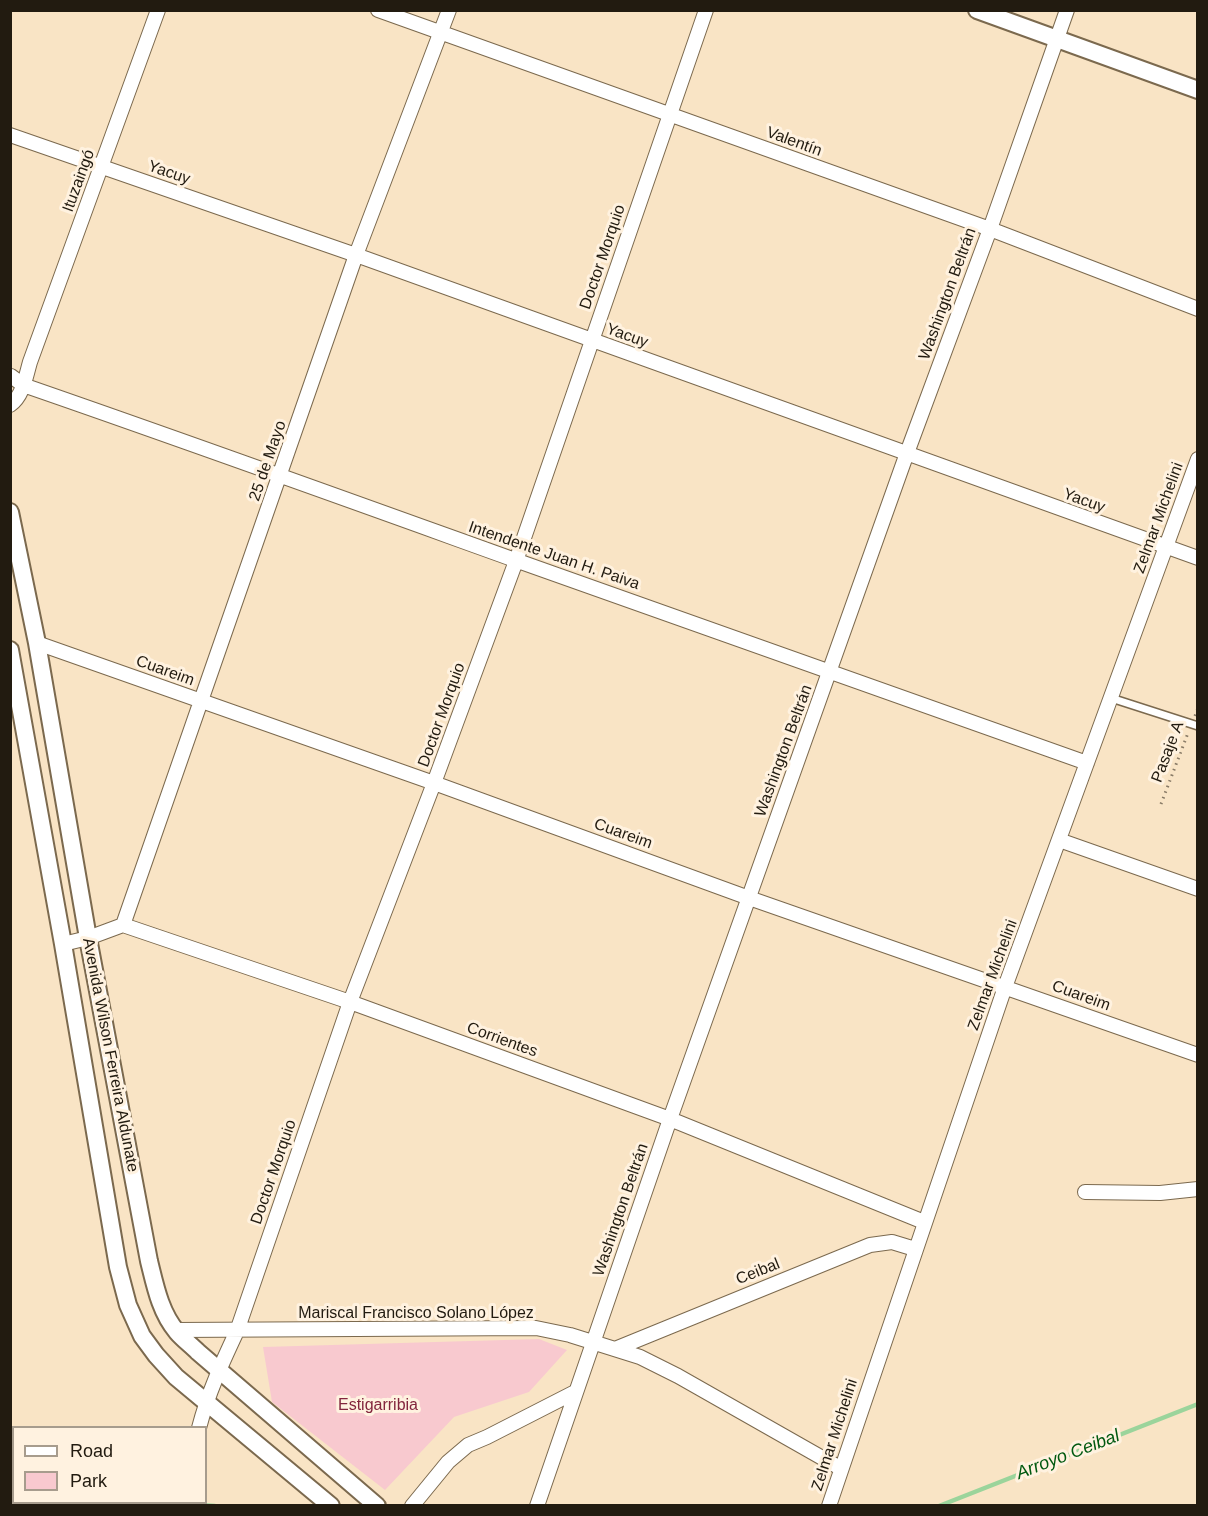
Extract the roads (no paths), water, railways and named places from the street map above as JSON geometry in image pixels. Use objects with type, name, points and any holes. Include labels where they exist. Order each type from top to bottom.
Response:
[{"type":"street","name":"Ituzaingó","points":[[10,405],[17,400],[23,385],[158,10]]},
{"type":"street","name":"Valentín","points":[[378,10],[990,229],[1197,309]]},
{"type":"street","name":"25 de Mayo","points":[[123,925],[356,255],[449,10]]},
{"type":"street","name":"Doctor Morquio","points":[[200,1426],[218,1370],[237,1331],[350,1002],[516,561],[706,10]]},
{"type":"street","points":[[977,10],[1197,90]]},
{"type":"street","name":"Washington Beltrán","points":[[537,1506],[670,1119],[1067,10]]},
{"type":"street","name":"Yacuy","points":[[10,135],[356,255],[1197,558]]},
{"type":"street","points":[[11,376],[30,362]]},
{"type":"street","name":"Intendente Juan H. Paiva","points":[[11,376],[23,385],[281,474],[516,561],[831,670],[1087,763]]},
{"type":"street","name":"Zelmar Michelini","points":[[830,1500],[1005,987],[1197,459]]},
{"type":"street","name":"Avenida Wilson Ferreira Aldunate","points":[[10,512],[37,643],[88,938],[149,1261],[159,1298],[176,1330],[218,1370],[377,1506]]},
{"type":"street","name":"Cuareim","points":[[37,643],[434,783],[749,898],[1197,1055]]},
{"type":"street","name":"Avenida Wilson Ferreira Aldunate","points":[[10,650],[116,1256],[128,1305],[142,1336],[176,1377],[332,1506]]},
{"type":"street","points":[[1059,840],[1197,889]]},
{"type":"street","points":[[63,944],[88,938],[123,925]]},
{"type":"street","name":"Corrientes","points":[[123,925],[350,1002],[670,1119],[924,1222]]},
{"type":"street","points":[[1085,1192],[1160,1193],[1197,1189]]},
{"type":"street","name":"Ceibal","points":[[615,1349],[870,1245],[892,1242],[915,1249]]},
{"type":"street","name":"Mariscal Francisco Solano López","points":[[176,1330],[536,1328],[570,1335],[640,1356],[840,1468]]},
{"type":"street","points":[[412,1506],[448,1462],[468,1444],[487,1437],[575,1392]]},
{"type":"lane","points":[[1111,698],[1195,725]]},
{"type":"waterway","name":"Arroyo Ceibal","points":[[939,1506],[1198,1404]]},
{"type":"waterway","name":"Arroyo Ceibal","points":[[185,1504],[215,1506]]},
{"type":"park label","name":"Estigarribia","points":[[378,1406]]}]
